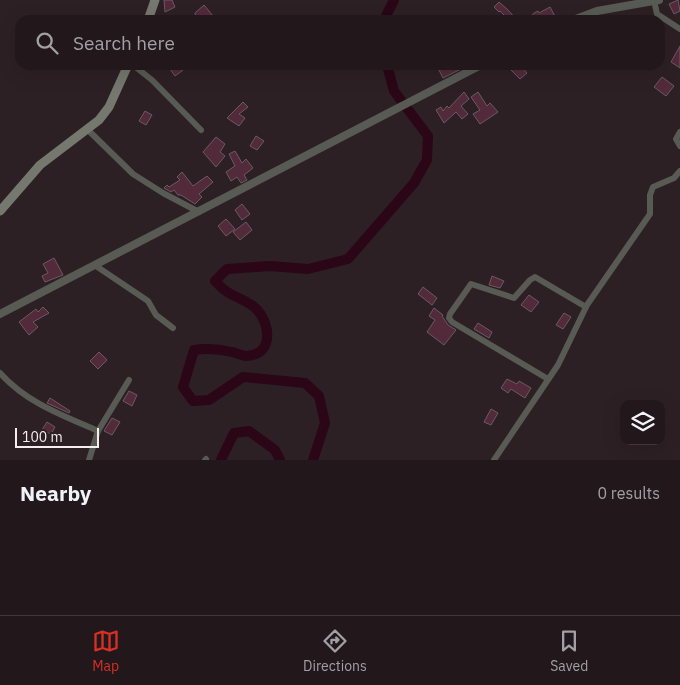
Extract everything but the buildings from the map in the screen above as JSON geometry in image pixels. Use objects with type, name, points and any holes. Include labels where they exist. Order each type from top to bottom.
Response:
[{"type":"main road","points":[[150,15],[155,0]]},
{"type":"main road","points":[[0,212],[40,165],[88,130],[109,107],[126,70]]},
{"type":"street","points":[[588,15],[656,1],[655,10],[659,15]]},
{"type":"street","points":[[665,20],[680,29]]},
{"type":"street","points":[[139,70],[176,102],[201,130]]},
{"type":"street","points":[[0,314],[471,70]]},
{"type":"street","points":[[88,130],[133,174],[199,212]]},
{"type":"street","points":[[680,132],[676,139],[680,146]]},
{"type":"street","points":[[494,460],[558,365],[586,308],[650,214],[650,195],[653,187],[674,178],[680,171]]},
{"type":"street","points":[[96,266],[148,301],[156,315],[173,328]]},
{"type":"street","points":[[548,379],[452,322],[449,318],[450,314],[471,284],[514,298],[535,277],[586,308]]},
{"type":"street","points":[[0,373],[13,388],[26,398],[98,431]]},
{"type":"street","points":[[89,460],[98,431],[129,380]]},
{"type":"waterway","points":[[386,15],[394,0]]},
{"type":"waterway","points":[[313,460],[325,423],[319,396],[305,383],[243,377],[209,400],[193,401],[183,387],[194,350],[218,350],[247,356],[256,354],[263,349],[266,343],[266,327],[259,312],[248,302],[225,291],[215,281],[227,269],[270,266],[308,269],[348,259],[414,183],[427,160],[428,136],[394,91],[388,70]]},
{"type":"waterway","points":[[221,460],[234,433],[249,431],[275,450],[280,460]]}]
